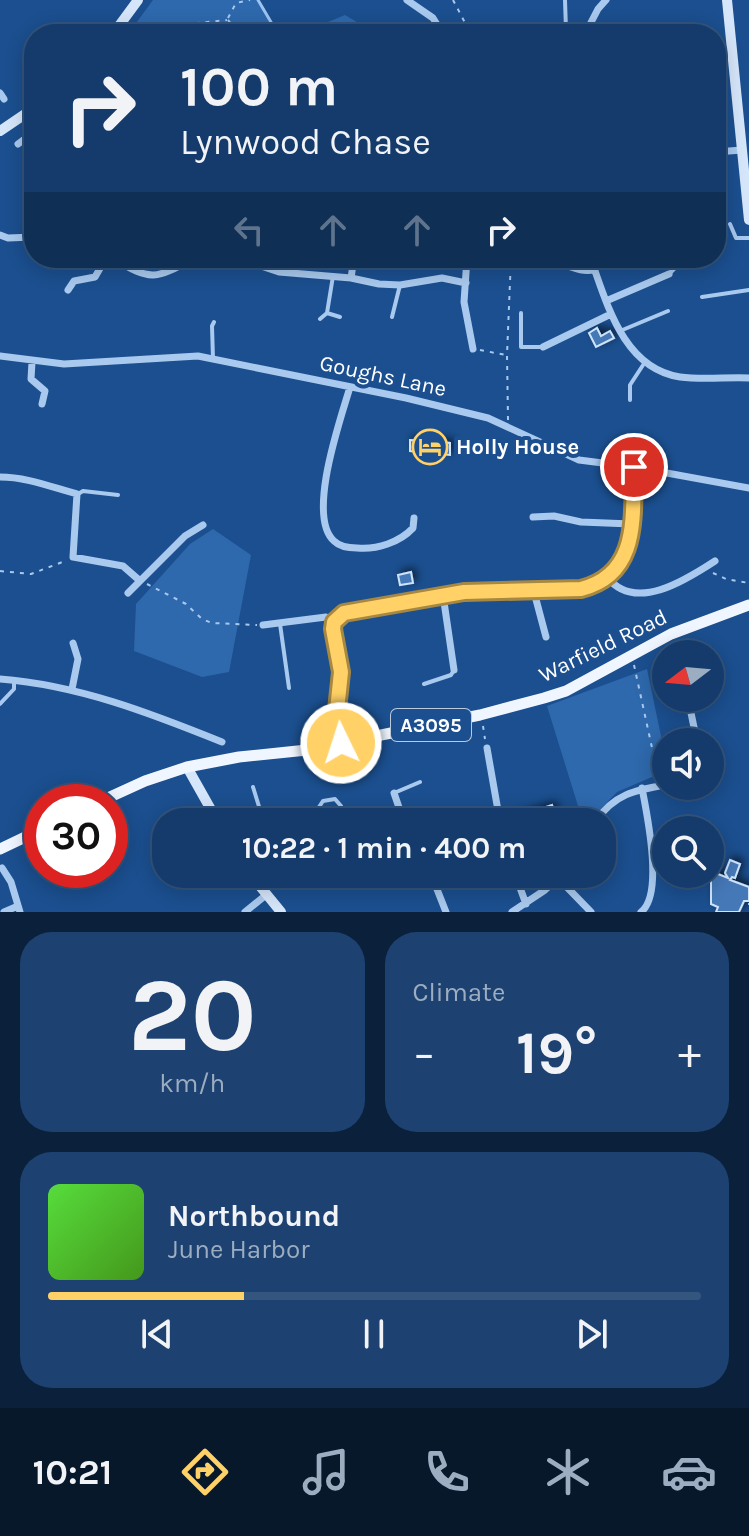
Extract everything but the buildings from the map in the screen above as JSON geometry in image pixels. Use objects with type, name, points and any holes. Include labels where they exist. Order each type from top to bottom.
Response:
[{"type":"main road","name":"Warfield Road","points":[[128,789],[187,767],[239,757],[307,750],[480,715],[566,691],[671,634],[749,605]]},
{"type":"main road","points":[[0,849],[24,838]]},
{"type":"street","points":[[120,24],[138,0]]},
{"type":"street","points":[[407,0],[437,24]]},
{"type":"street","points":[[590,24],[606,0]]},
{"type":"street","points":[[727,0],[743,110],[742,150],[749,220]]},
{"type":"street","points":[[0,131],[24,115]]},
{"type":"street","points":[[18,144],[24,140]]},
{"type":"street","points":[[726,151],[742,150]]},
{"type":"street","points":[[0,235],[24,237]]},
{"type":"street","points":[[68,290],[74,281],[95,277],[100,268]]},
{"type":"street","points":[[129,268],[143,275],[166,274],[176,268]]},
{"type":"street","points":[[267,268],[279,272],[400,285],[442,278],[466,283]]},
{"type":"street","points":[[279,272],[280,268]]},
{"type":"street","points":[[351,278],[352,268]]},
{"type":"street","points":[[467,268],[464,302],[473,349]]},
{"type":"street","points":[[595,271],[620,331],[645,362],[679,376],[749,378]]},
{"type":"street","points":[[606,301],[669,274]]},
{"type":"street","points":[[543,347],[611,314]]},
{"type":"street","name":"Goughs Lane","points":[[0,356],[64,364],[198,356],[419,401],[507,425],[579,460],[749,488]]},
{"type":"street","points":[[32,362],[31,379],[45,391],[42,404]]},
{"type":"street","points":[[350,387],[327,470],[323,497],[326,528],[334,541],[361,549],[405,537],[413,528],[414,518]]},
{"type":"street","points":[[341,743],[337,710],[341,672],[333,629],[336,620],[344,613],[443,595],[581,589],[607,577],[629,548],[634,467]]},
{"type":"street","points":[[0,477],[22,477],[77,494],[73,557],[123,566],[139,580]]},
{"type":"street","points":[[533,517],[554,516],[581,522],[631,524]]},
{"type":"street","points":[[128,593],[185,536],[203,525]]},
{"type":"street","points":[[607,577],[623,591],[639,594],[659,590],[712,567]]},
{"type":"street","points":[[534,592],[546,637]]},
{"type":"street","points":[[443,595],[454,670]]},
{"type":"street","points":[[263,625],[326,617],[336,620]]},
{"type":"street","points":[[72,689],[78,659],[73,643]]},
{"type":"street","points":[[0,679],[72,689],[143,711],[222,742]]},
{"type":"street","points":[[487,748],[498,808]]},
{"type":"street","points":[[187,767],[210,808]]},
{"type":"street","points":[[608,808],[613,802],[642,788],[652,787]]},
{"type":"street","points":[[641,912],[646,909],[653,894],[648,821],[642,788]]},
{"type":"street","points":[[394,793],[399,808]]},
{"type":"street","points":[[2,868],[11,882],[19,909],[4,912]]},
{"type":"street","points":[[261,888],[281,912]]},
{"type":"street","points":[[437,888],[446,912]]},
{"type":"street","points":[[520,888],[526,904]]},
{"type":"street","points":[[512,912],[546,888]]},
{"type":"street","points":[[571,888],[591,912]]},
{"type":"street","points":[[245,912],[266,895]]},
{"type":"lane","points":[[565,0],[566,24]]},
{"type":"lane","points":[[730,224],[736,238],[749,238]]},
{"type":"lane","points":[[567,268],[595,271],[595,268]]},
{"type":"lane","points":[[669,274],[675,268]]},
{"type":"lane","points":[[320,319],[327,313],[333,276]]},
{"type":"lane","points":[[392,317],[400,285]]},
{"type":"lane","points":[[702,297],[749,290]]},
{"type":"lane","points":[[620,331],[668,311]]},
{"type":"lane","points":[[327,313],[340,317]]},
{"type":"lane","points":[[521,313],[521,347],[543,347]]},
{"type":"lane","points":[[213,359],[214,322]]},
{"type":"lane","points":[[630,400],[630,385],[645,362]]},
{"type":"lane","points":[[77,494],[83,491],[118,495]]},
{"type":"lane","points":[[280,624],[289,688]]},
{"type":"lane","points":[[424,684],[451,675],[454,670]]},
{"type":"lane","points":[[0,704],[10,695],[14,680]]},
{"type":"lane","points":[[394,793],[420,782]]},
{"type":"lane","points":[[253,787],[259,808]]},
{"type":"lane","points":[[319,808],[323,801],[335,799],[342,808]]},
{"type":"path","points":[[227,20],[236,3],[250,0]]},
{"type":"path","points":[[453,0],[466,24]]},
{"type":"path","points":[[187,24],[227,20]]},
{"type":"path","points":[[227,20],[231,24]]},
{"type":"path","points":[[507,425],[511,268]]},
{"type":"path","points":[[473,349],[507,355]]},
{"type":"path","points":[[0,571],[31,574],[73,557]]},
{"type":"path","points":[[712,567],[726,579],[749,583]]},
{"type":"path","points":[[139,580],[186,604],[202,619],[212,623],[263,625]]},
{"type":"path","points":[[632,656],[652,748]]},
{"type":"path","points":[[480,715],[487,748]]},
{"type":"shaded area","points":[[153,0],[258,0],[272,24],[135,24]]},
{"type":"shaded area","points":[[345,15],[360,24],[323,24]]},
{"type":"shaded area","points":[[213,529],[251,555],[229,672],[202,677],[134,651],[136,604],[190,544]]},
{"type":"shaded area","points":[[647,669],[652,712],[656,712],[659,728],[652,728],[652,777],[617,792],[602,808],[579,808],[547,706]]},
{"type":"waterway","points":[[258,0],[272,24]]},
{"type":"place","name":"Holly House","points":[[430,447]]},
{"type":"route","points":[[341,743],[337,724],[341,672],[333,629],[338,617],[344,613],[464,592],[581,589],[598,583],[616,568],[629,548],[634,467]]}]
